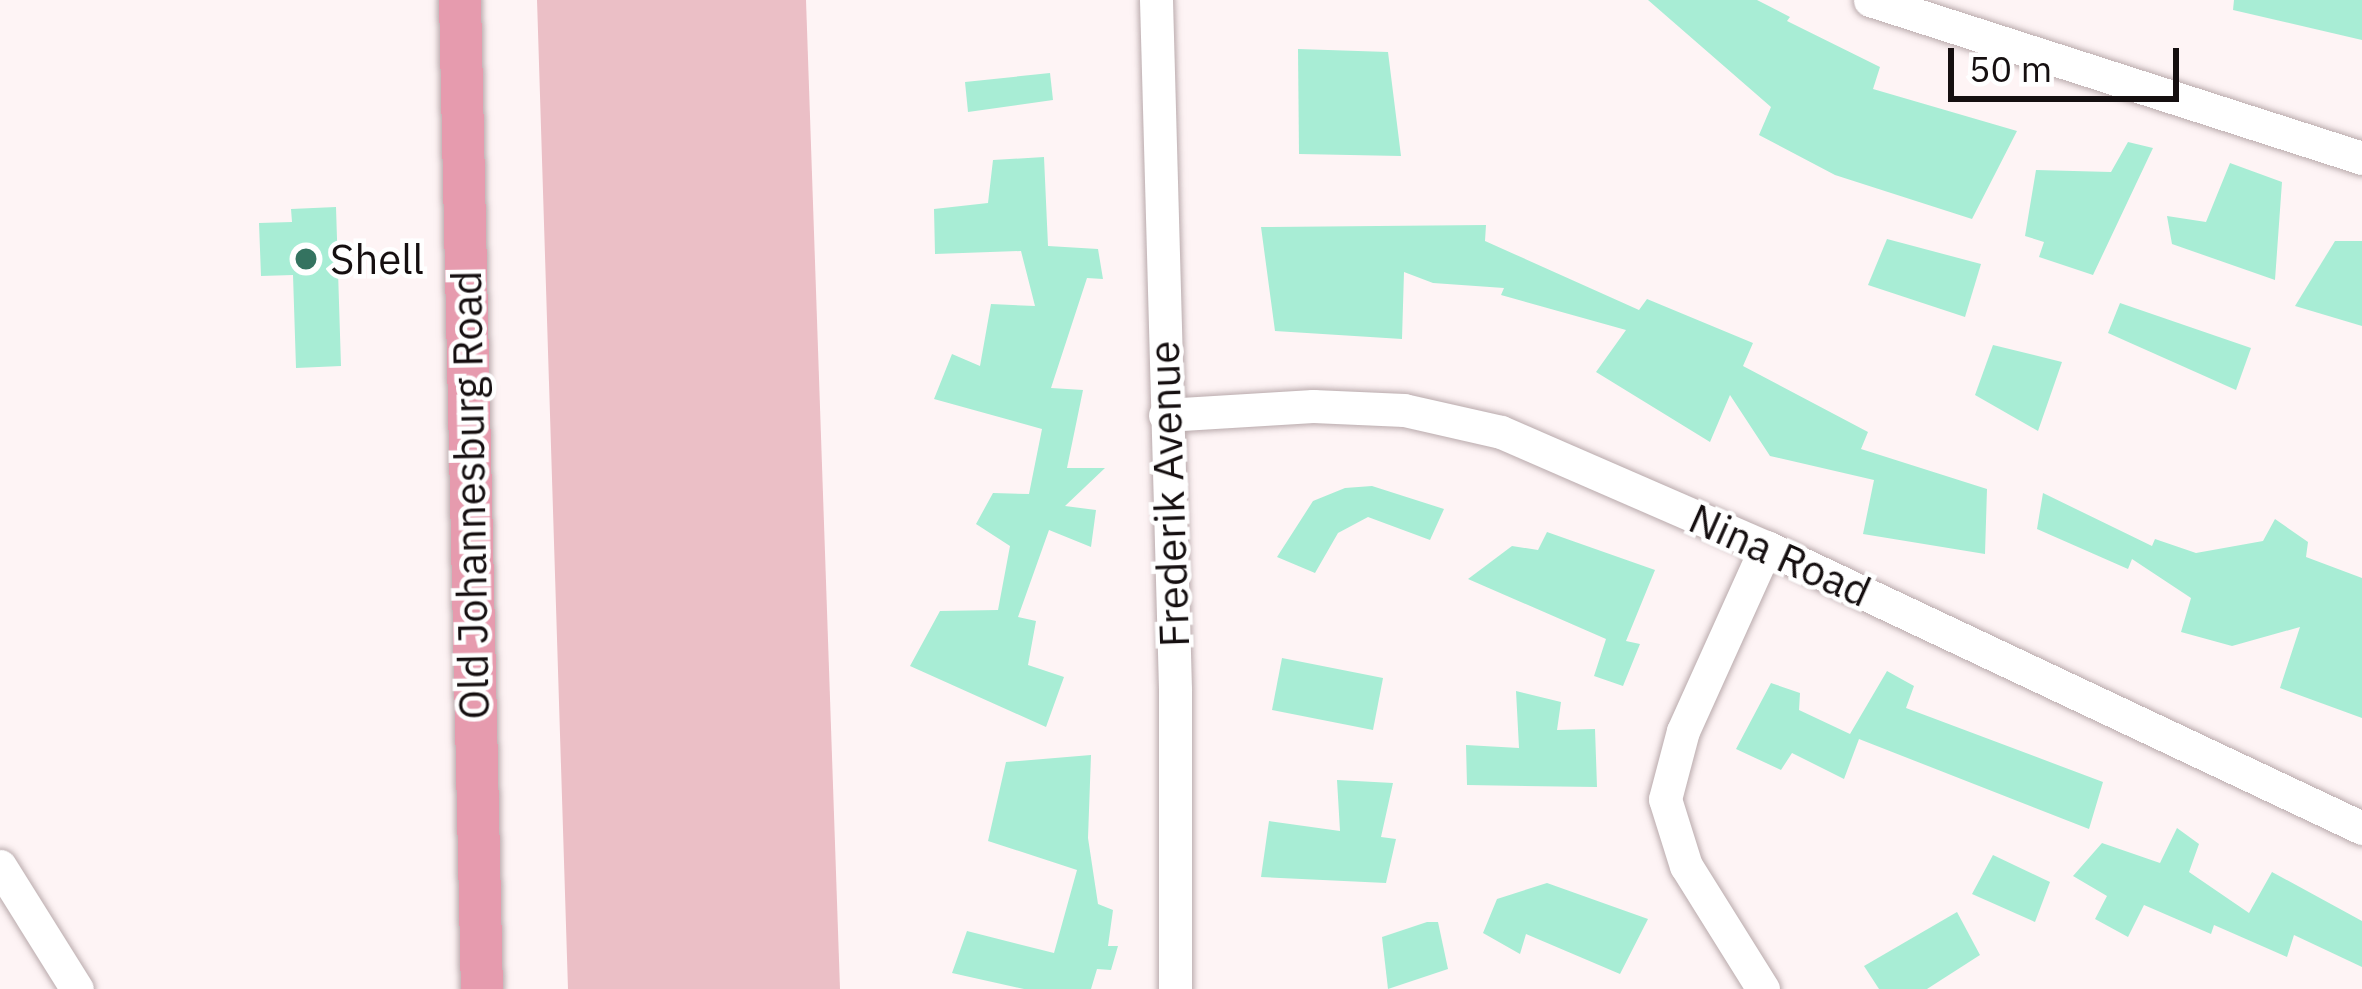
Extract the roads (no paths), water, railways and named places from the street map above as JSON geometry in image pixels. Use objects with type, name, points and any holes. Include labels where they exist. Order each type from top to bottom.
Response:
[{"type":"main road","name":"Old Johannesburg Road","points":[[460,0],[482,989]]},
{"type":"street","name":"Frederik Avenue","points":[[1156,0],[1175,690],[1174,989]]},
{"type":"street","points":[[1870,0],[2362,158]]},
{"type":"street","name":"Nina Road","points":[[1165,415],[1312,406],[1404,410],[1475,424],[1766,547],[2362,828]]},
{"type":"street","points":[[1763,989],[1686,866],[1665,799],[1683,731],[1766,547]]},
{"type":"street","points":[[0,866],[77,989]]},
{"type":"place","name":"Shell","points":[[306,259]]}]
